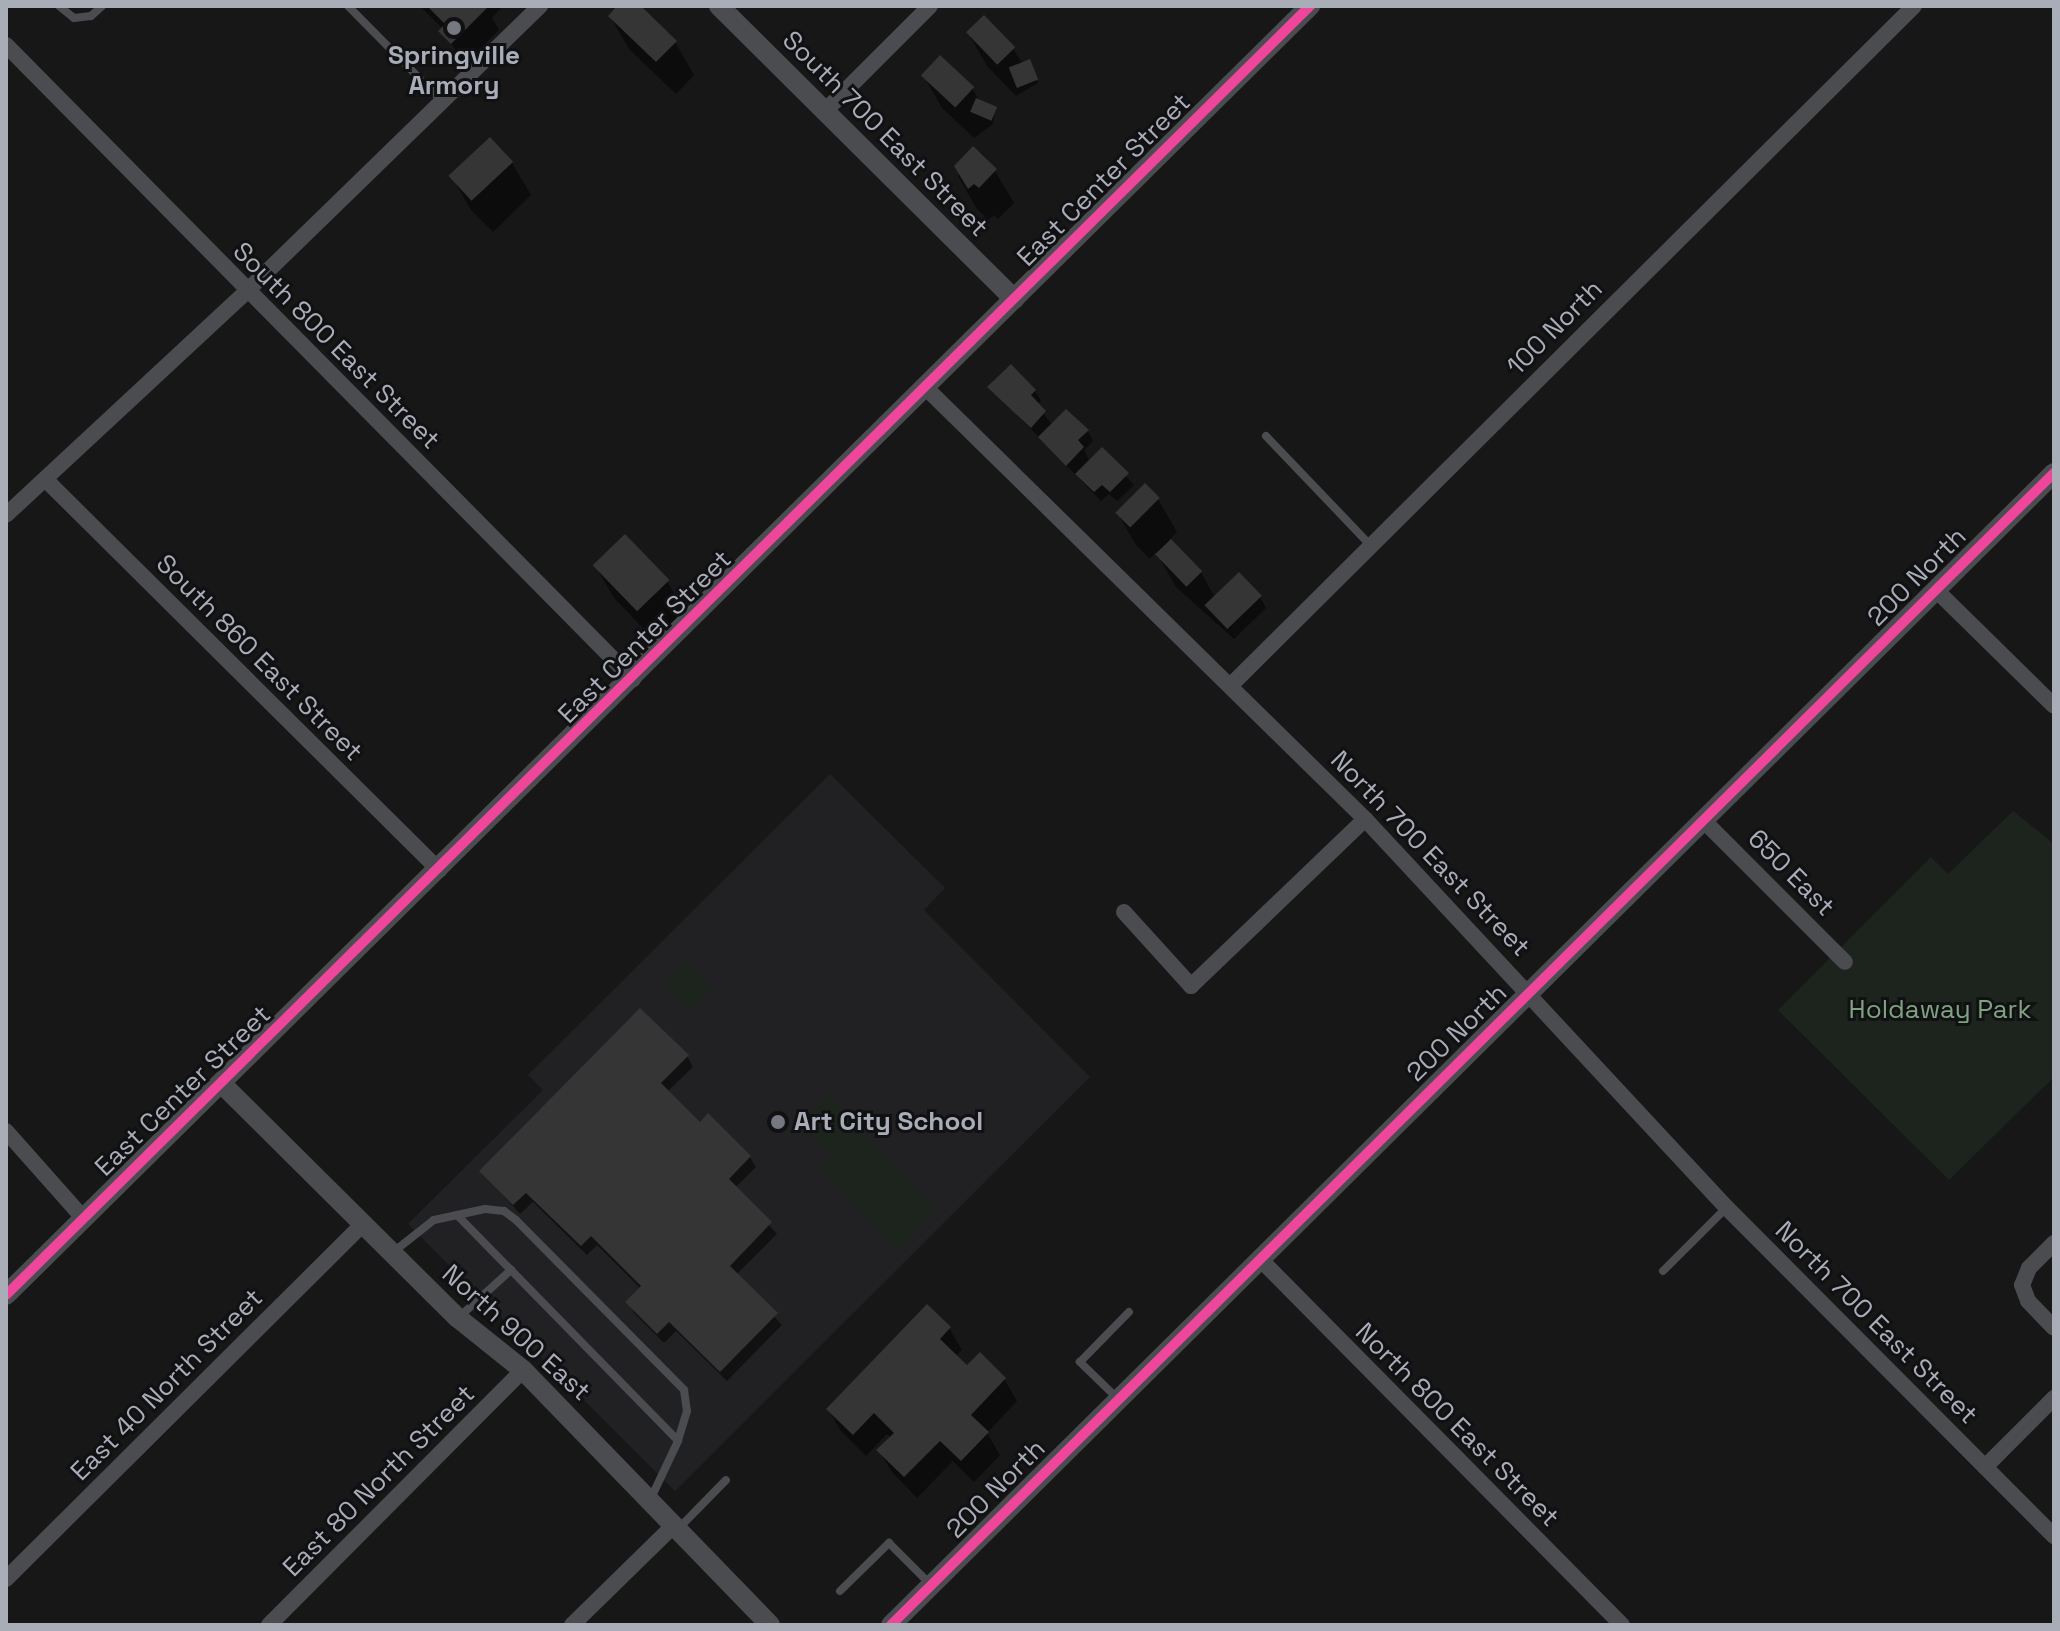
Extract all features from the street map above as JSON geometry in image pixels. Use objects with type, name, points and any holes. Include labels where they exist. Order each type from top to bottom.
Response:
[{"type":"street","points":[[6,515],[247,291],[540,6]]},
{"type":"street","name":"South 700 East Street","points":[[719,6],[1014,299]]},
{"type":"street","points":[[826,110],[930,6]]},
{"type":"street","name":"East Center Street","points":[[6,1295],[927,389],[1310,6]]},
{"type":"street","name":"100 North","points":[[1231,685],[1914,6]]},
{"type":"street","name":"South 800 East Street","points":[[6,45],[633,679]]},
{"type":"street","name":"North 700 East Street","points":[[927,389],[1365,819],[1726,1207],[2054,1536]]},
{"type":"street","name":"200 North","points":[[891,1625],[2054,473]]},
{"type":"street","name":"South 860 East Street","points":[[46,480],[439,870]]},
{"type":"street","points":[[1936,590],[2054,706]]},
{"type":"street","points":[[1124,912],[1191,986],[1365,819]]},
{"type":"street","name":"650 East","points":[[1702,819],[1845,962]]},
{"type":"street","name":"North 900 East","points":[[222,1084],[458,1318],[523,1370],[770,1625]]},
{"type":"street","points":[[6,1131],[84,1219]]},
{"type":"street","name":"East 40 North Street","points":[[6,1579],[362,1225]]},
{"type":"street","points":[[2054,1243],[2029,1268],[2022,1285],[2028,1301],[2054,1328]]},
{"type":"street","name":"North 800 East Street","points":[[1259,1258],[1622,1625]]},
{"type":"street","name":"East 80 North Street","points":[[269,1625],[523,1370]]},
{"type":"street","points":[[1985,1467],[2054,1398]]},
{"type":"street","points":[[572,1625],[676,1527]]},
{"type":"lane","points":[[59,6],[74,18],[91,16],[102,6]]},
{"type":"lane","points":[[348,6],[443,102]]},
{"type":"lane","points":[[1266,436],[1370,545]]},
{"type":"lane","points":[[1663,1271],[1726,1207]]},
{"type":"lane","points":[[392,1254],[434,1220],[485,1209],[509,1214],[678,1383],[687,1411],[678,1441],[651,1499]]},
{"type":"lane","points":[[457,1215],[678,1441]]},
{"type":"lane","points":[[458,1318],[511,1270]]},
{"type":"lane","points":[[1117,1399],[1080,1362],[1129,1312]]},
{"type":"lane","points":[[676,1527],[726,1480]]},
{"type":"lane","points":[[840,1591],[889,1543],[931,1585]]},
{"type":"shaded area","name":"Art City School","points":[[830,774],[945,888],[924,910],[1090,1077],[675,1491],[408,1224],[543,1090],[528,1075]]},
{"type":"green space","name":"Holdaway Park","points":[[2013,811],[2054,844],[2054,1077],[1949,1180],[1778,1010],[1931,857],[1948,874]]},
{"type":"green space","points":[[685,962],[712,990],[689,1012],[662,984]]},
{"type":"green space","points":[[829,1094],[936,1210],[899,1251],[818,1168],[830,1156],[798,1123]]},
{"type":"building","name":"Springville Armory","points":[[427,6],[489,6],[451,44],[438,31],[445,24]]},
{"type":"building","points":[[617,6],[641,6],[677,41],[656,62],[608,16]]},
{"type":"building","points":[[984,15],[1015,47],[997,65],[966,32]]},
{"type":"building","points":[[940,55],[974,87],[955,108],[921,75]]},
{"type":"building","points":[[1030,59],[1038,79],[1017,88],[1009,68]]},
{"type":"building","points":[[976,98],[997,107],[991,121],[970,112]]},
{"type":"building","points":[[490,137],[513,162],[472,201],[448,176]]},
{"type":"building","points":[[973,146],[997,169],[979,188],[974,184],[968,189],[954,166]]},
{"type":"building","points":[[1011,364],[1036,390],[1031,395],[1046,411],[1031,428],[987,387]]},
{"type":"building","points":[[1066,409],[1089,430],[1078,440],[1084,447],[1066,466],[1038,437]]},
{"type":"building","points":[[1102,447],[1129,473],[1110,492],[1102,485],[1094,492],[1075,474]]},
{"type":"building","points":[[1145,483],[1160,498],[1130,528],[1115,513]]},
{"type":"building","points":[[625,534],[669,580],[637,611],[593,565]]},
{"type":"building","points":[[1171,539],[1202,571],[1186,587],[1155,554]]},
{"type":"building","points":[[1239,572],[1262,596],[1227,629],[1204,605]]},
{"type":"building","points":[[640,1008],[689,1055],[661,1083],[700,1122],[708,1113],[751,1156],[729,1179],[772,1222],[730,1266],[778,1313],[720,1372],[669,1322],[657,1334],[625,1302],[641,1286],[591,1236],[581,1246],[526,1193],[513,1205],[479,1171]]},
{"type":"building","points":[[927,1304],[951,1327],[940,1339],[967,1365],[980,1352],[1006,1378],[971,1415],[989,1432],[961,1461],[940,1441],[904,1477],[876,1450],[894,1433],[874,1413],[853,1435],[826,1409]]},
{"type":"cycle path","points":[[6,1295],[1310,6]]},
{"type":"cycle path","points":[[891,1625],[2054,473]]},
{"type":"place","name":"Springville Armory","points":[[454,28]]},
{"type":"place","name":"Art City School","points":[[778,1122]]}]
